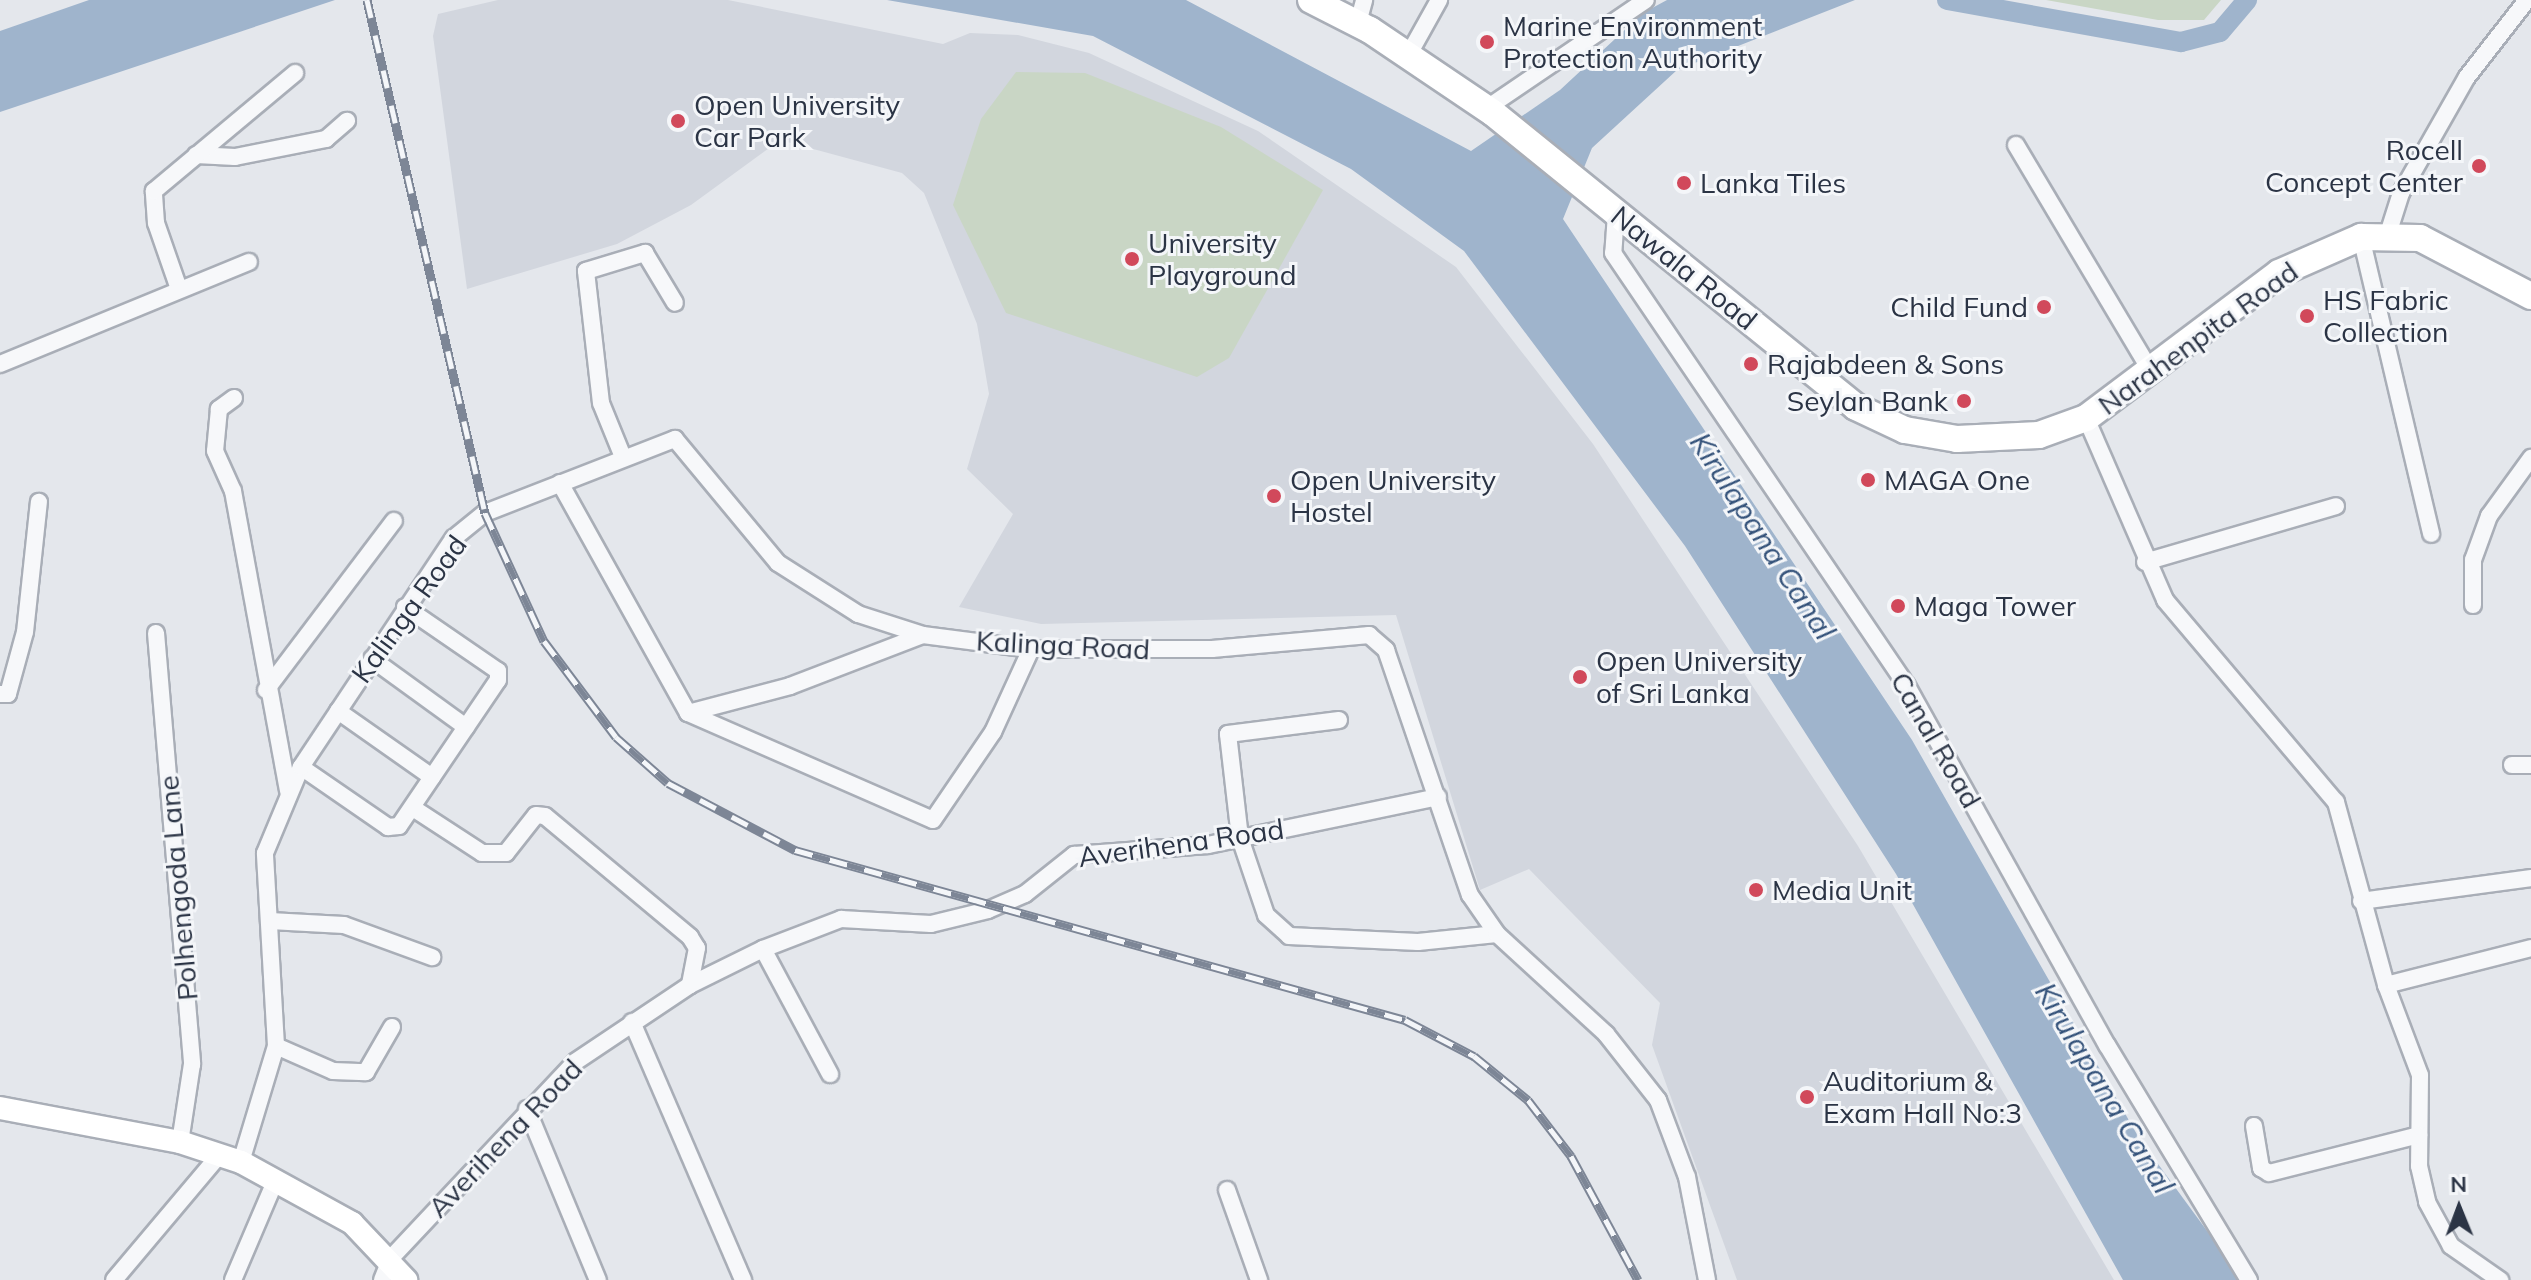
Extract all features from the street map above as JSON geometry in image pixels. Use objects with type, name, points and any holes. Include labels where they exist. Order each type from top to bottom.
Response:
[{"type":"main road","name":"Nawala Road","points":[[1311,0],[1361,12],[1409,54],[1490,110],[1856,407],[1905,430],[1957,439],[2039,435],[2086,418]]},
{"type":"main road","name":"Narahenpita Road","points":[[2086,418],[2279,273],[2361,237],[2388,234],[2420,238],[2531,296]]},
{"type":"main road","points":[[0,1108],[180,1142],[230,1158],[276,1179],[352,1223],[391,1258],[406,1280]]},
{"type":"street","points":[[1409,54],[1439,0]]},
{"type":"street","points":[[1490,110],[1646,0]]},
{"type":"street","points":[[2388,234],[2401,193],[2467,77],[2527,0]]},
{"type":"street","points":[[179,289],[156,223],[154,191],[295,73]]},
{"type":"street","points":[[196,155],[235,157],[326,139],[347,121]]},
{"type":"street","points":[[2016,145],[2150,370]]},
{"type":"street","name":"Canal Road","points":[[1616,214],[1613,253],[1907,686],[2107,1045],[2249,1280]]},
{"type":"street","points":[[2361,237],[2431,534]]},
{"type":"street","points":[[623,457],[601,403],[586,271],[645,253],[675,303]]},
{"type":"street","points":[[0,364],[249,262]]},
{"type":"street","points":[[234,398],[219,409],[215,451],[233,491],[266,690],[288,791]]},
{"type":"street","points":[[2086,418],[2145,562],[2189,633],[2336,802],[2386,985],[2420,1075],[2419,1135],[2427,1202],[2445,1235],[2500,1280]]},
{"type":"street","name":"Kalinga Road","points":[[230,1158],[276,1046],[265,853],[288,791],[301,767],[405,607],[454,538],[485,513],[675,439],[778,563],[858,614],[923,635],[1031,649],[1212,649],[1369,635],[1386,650],[1470,895],[1497,934],[1606,1034],[1658,1100],[1687,1177],[1707,1280]]},
{"type":"street","points":[[2473,605],[2473,560],[2489,516],[2531,458]]},
{"type":"street","points":[[560,483],[688,713],[933,820],[993,732],[1031,649]]},
{"type":"street","points":[[0,694],[8,694],[25,632],[39,502]]},
{"type":"street","points":[[2145,562],[2336,506]]},
{"type":"street","points":[[266,690],[394,521]]},
{"type":"street","points":[[301,767],[388,827],[413,808],[466,727],[498,671],[405,607]]},
{"type":"street","name":"Polhengoda Lane","points":[[156,633],[192,1064],[180,1142]]},
{"type":"street","points":[[688,713],[790,686],[923,635]]},
{"type":"street","points":[[372,659],[466,727]]},
{"type":"street","points":[[338,711],[432,777]]},
{"type":"street","points":[[1339,720],[1229,731],[1240,838],[1266,915],[1289,936],[1418,942],[1497,934]]},
{"type":"street","points":[[2512,765],[2531,765]]},
{"type":"street","name":"Averihena Road","points":[[391,1258],[527,1109],[632,1022],[690,985],[763,949],[841,919],[931,924],[988,910],[1025,894],[1074,855],[1240,838],[1438,797]]},
{"type":"street","points":[[413,808],[482,853],[506,853],[536,815],[545,816],[690,937],[697,948],[690,985]]},
{"type":"street","points":[[2361,901],[2531,878]]},
{"type":"street","points":[[270,921],[344,925],[432,957]]},
{"type":"street","points":[[2386,985],[2531,948]]},
{"type":"street","points":[[763,949],[830,1074]]},
{"type":"street","points":[[632,1022],[743,1280]]},
{"type":"street","points":[[276,1046],[333,1071],[366,1072],[392,1027]]},
{"type":"street","points":[[527,1109],[598,1280]]},
{"type":"street","points":[[2254,1126],[2261,1168],[2269,1173],[2419,1135]]},
{"type":"street","points":[[114,1280],[230,1158]]},
{"type":"street","points":[[233,1280],[276,1179]]},
{"type":"street","points":[[1227,1190],[1259,1280]]},
{"type":"street","points":[[382,1280],[391,1258]]},
{"type":"shaded area","name":"Open University of Sri Lanka","points":[[498,0],[728,0],[943,44],[970,33],[1018,35],[1089,53],[1258,131],[1456,267],[1593,444],[1858,846],[2114,1280],[1737,1280],[1652,1045],[1660,1003],[1529,869],[1480,890],[1396,615],[1041,624],[959,607],[1013,514],[967,469],[989,394],[977,324],[924,193],[902,173],[780,140],[691,205],[617,244],[467,289],[433,36],[438,14]]},
{"type":"green space","points":[[2046,0],[2221,0],[2204,20],[2158,20]]},
{"type":"green space","name":"University Playground","points":[[1016,72],[1085,73],[1221,127],[1323,190],[1229,358],[1197,377],[1006,313],[953,205],[981,119]]},
{"type":"water","points":[[89,0],[335,0],[0,112],[0,31]]},
{"type":"water","name":"Kirulapana Canal","points":[[887,0],[1186,0],[1471,151],[1560,90],[1643,13],[1667,0],[1855,0],[1677,70],[1592,148],[1563,219],[1912,740],[2139,1138],[2243,1280],[2123,1280],[1896,874],[1685,546],[1464,251],[1351,169],[1093,36]]},
{"type":"waterway","points":[[1947,0],[2181,42],[2220,32],[2247,0]]},
{"type":"railway","points":[[367,0],[485,513],[544,641],[616,737],[668,783],[795,850],[1405,1020],[1474,1056],[1528,1100],[1571,1156],[1638,1280]]},
{"type":"place","name":"Marine Environment Protection Authority","points":[[1487,42]]},
{"type":"place","name":"Open University Car Park","points":[[678,121]]},
{"type":"place","name":"Rocell Concept Center","points":[[2479,166]]},
{"type":"place","name":"Lanka Tiles","points":[[1684,183]]},
{"type":"place","name":"University Playground","points":[[1132,259]]},
{"type":"place","name":"Child Fund","points":[[2044,307]]},
{"type":"place","name":"HS Fabric Collection","points":[[2307,316]]},
{"type":"place","name":"Rajabdeen & Sons","points":[[1751,364]]},
{"type":"place","name":"Seylan Bank","points":[[1964,401]]},
{"type":"place","name":"MAGA One","points":[[1868,480]]},
{"type":"place","name":"Open University Hostel","points":[[1274,496]]},
{"type":"place","name":"Maga Tower","points":[[1898,606]]},
{"type":"place","name":"Open University of Sri Lanka","points":[[1580,677]]},
{"type":"place","name":"Media Unit","points":[[1756,890]]},
{"type":"place","name":"Auditorium & Exam Hall No:3","points":[[1807,1097]]}]
